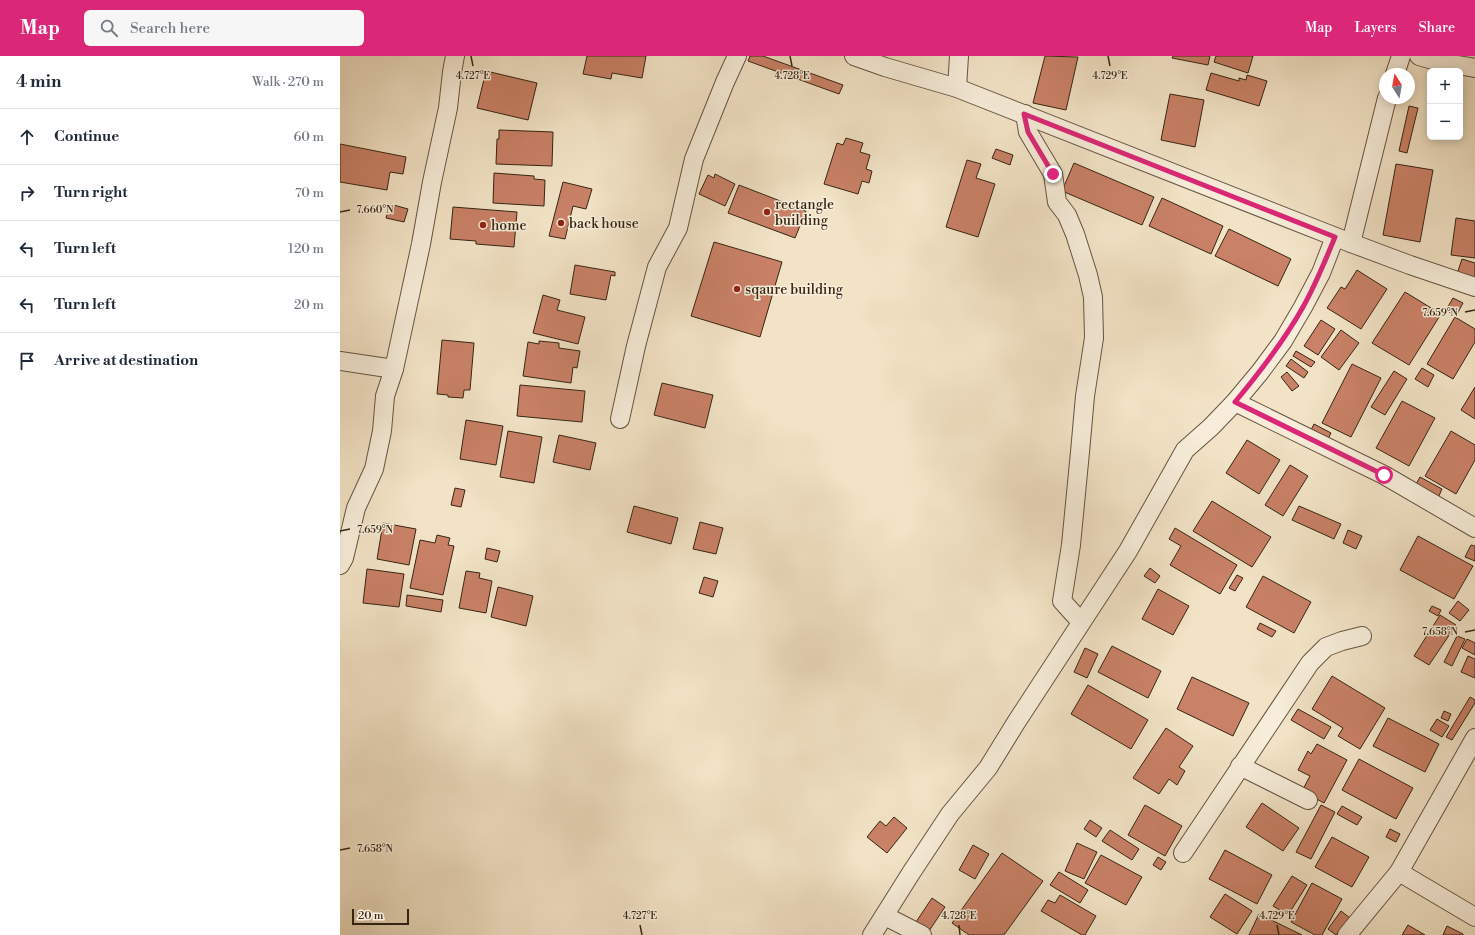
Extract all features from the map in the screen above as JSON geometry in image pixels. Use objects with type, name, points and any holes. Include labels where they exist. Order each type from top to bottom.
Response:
[{"type":"street","points":[[340,565],[344,558],[356,508],[374,469],[382,431],[385,396],[394,369],[421,244],[432,182],[448,108],[455,56]]},
{"type":"street","points":[[620,419],[636,346],[657,267],[678,228],[694,159],[737,56]]},
{"type":"street","points":[[854,56],[885,67],[957,88],[1410,266],[1475,287]]},
{"type":"street","points":[[957,88],[959,56]]},
{"type":"street","points":[[1397,68],[1401,56]]},
{"type":"street","points":[[1419,56],[1440,62],[1475,68]]},
{"type":"street","points":[[872,935],[950,814],[988,768],[1128,551],[1185,450],[1211,427],[1235,402],[1283,341],[1320,273],[1343,240],[1386,104]]},
{"type":"street","points":[[1024,114],[1028,132],[1053,174],[1057,202],[1067,215],[1075,234],[1088,275],[1093,298],[1094,338],[1085,396],[1071,545],[1062,601],[1081,622]]},
{"type":"street","points":[[340,361],[394,369]]},
{"type":"street","points":[[1235,402],[1384,475],[1475,528]]},
{"type":"street","points":[[1183,853],[1240,766],[1310,664],[1326,647],[1362,636]]},
{"type":"street","points":[[1347,935],[1398,872],[1475,738]]},
{"type":"street","points":[[1240,766],[1308,800]]},
{"type":"street","points":[[1398,872],[1475,917]]},
{"type":"street","points":[[884,916],[922,935]]},
{"type":"building","points":[[587,56],[646,56],[642,78],[612,73],[611,79],[583,74]]},
{"type":"building","points":[[750,56],[763,56],[843,85],[839,94],[748,61]]},
{"type":"building","points":[[1045,56],[1078,57],[1066,110],[1033,103]]},
{"type":"building","points":[[1173,56],[1210,56],[1208,65],[1172,58]]},
{"type":"building","points":[[1216,56],[1253,56],[1248,73],[1214,62]]},
{"type":"building","points":[[486,71],[537,83],[528,120],[477,108]]},
{"type":"building","points":[[1211,73],[1239,81],[1239,78],[1246,80],[1247,75],[1267,81],[1259,106],[1206,90]]},
{"type":"building","points":[[1170,94],[1204,100],[1195,147],[1161,140]]},
{"type":"building","points":[[1409,106],[1418,108],[1407,153],[1399,151]]},
{"type":"building","points":[[499,130],[553,132],[552,166],[496,164],[497,139],[499,139]]},
{"type":"building","points":[[846,138],[863,143],[860,152],[870,155],[866,169],[872,171],[869,183],[862,181],[858,194],[824,184],[837,143],[843,145]]},
{"type":"building","points":[[340,144],[406,157],[403,174],[390,172],[387,190],[340,182]]},
{"type":"building","points":[[996,149],[1013,155],[1010,165],[992,158]]},
{"type":"building","points":[[967,160],[981,164],[976,178],[995,184],[978,237],[946,227]]},
{"type":"building","points":[[1074,163],[1154,197],[1142,225],[1062,191]]},
{"type":"building","points":[[1396,164],[1433,170],[1420,242],[1383,235]]},
{"type":"building","name":"home","points":[[494,173],[534,176],[534,179],[545,180],[544,206],[493,203]]},
{"type":"building","points":[[715,174],[735,184],[725,206],[699,194],[708,175],[714,178]]},
{"type":"building","name":"back house","points":[[563,182],[592,189],[586,209],[573,206],[565,239],[549,236]]},
{"type":"building","name":"rectangle building","points":[[739,185],[806,211],[795,238],[728,213]]},
{"type":"building","points":[[1162,198],[1223,226],[1211,254],[1149,226]]},
{"type":"building","points":[[390,204],[408,209],[404,222],[386,218]]},
{"type":"building","name":"home","points":[[453,207],[517,212],[514,247],[476,244],[476,241],[450,239]]},
{"type":"building","points":[[1456,218],[1475,221],[1475,258],[1451,255]]},
{"type":"building","points":[[1229,229],[1291,259],[1278,286],[1215,256]]},
{"type":"building","name":"sqaure building","points":[[714,242],[782,262],[760,337],[691,316]]},
{"type":"building","points":[[1462,259],[1475,263],[1475,280],[1457,274]]},
{"type":"building","points":[[575,265],[615,272],[615,276],[611,275],[606,300],[570,294]]},
{"type":"building","points":[[1357,270],[1387,289],[1361,329],[1327,308],[1341,287],[1345,289]]},
{"type":"building","points":[[1405,292],[1441,314],[1409,365],[1372,343]]},
{"type":"building","points":[[543,295],[560,300],[557,310],[585,317],[578,344],[533,333]]},
{"type":"building","points":[[1453,298],[1463,303],[1456,316],[1446,310]]},
{"type":"building","points":[[1455,317],[1475,329],[1475,342],[1453,379],[1427,364]]},
{"type":"building","points":[[1321,320],[1335,329],[1318,355],[1304,346]]},
{"type":"building","points":[[1341,330],[1359,343],[1339,370],[1321,357]]},
{"type":"building","points":[[442,340],[474,343],[470,390],[464,390],[463,398],[448,397],[448,395],[437,394]]},
{"type":"building","points":[[539,341],[559,343],[559,348],[580,351],[577,368],[573,367],[571,383],[523,376],[528,342],[539,344]]},
{"type":"building","points":[[1296,351],[1315,362],[1311,367],[1293,356]]},
{"type":"building","points":[[1291,359],[1308,372],[1304,378],[1286,366]]},
{"type":"building","points":[[1352,364],[1381,378],[1351,437],[1322,423]]},
{"type":"building","points":[[1422,368],[1434,375],[1428,387],[1415,379]]},
{"type":"building","points":[[1394,371],[1407,379],[1385,415],[1371,407]]},
{"type":"building","points":[[1287,372],[1299,386],[1292,391],[1281,377]]},
{"type":"building","points":[[662,383],[713,395],[705,428],[654,415]]},
{"type":"building","points":[[520,385],[585,391],[582,422],[517,416]]},
{"type":"building","points":[[1475,387],[1475,419],[1461,410]]},
{"type":"building","points":[[1402,401],[1435,418],[1409,466],[1376,448]]},
{"type":"building","points":[[466,420],[503,426],[496,465],[460,459]]},
{"type":"building","points":[[1314,424],[1331,433],[1327,441],[1310,432]]},
{"type":"building","points":[[508,431],[542,437],[534,483],[500,477]]},
{"type":"building","points":[[1451,431],[1475,445],[1475,460],[1456,494],[1425,476]]},
{"type":"building","points":[[559,435],[596,443],[590,470],[553,462]]},
{"type":"building","points":[[1247,440],[1280,460],[1259,494],[1226,473]]},
{"type":"building","points":[[1290,465],[1308,476],[1283,516],[1265,505]]},
{"type":"building","points":[[1420,477],[1442,489],[1438,498],[1415,486]]},
{"type":"building","points":[[455,488],[465,490],[461,507],[451,505]]},
{"type":"building","points":[[1212,501],[1271,537],[1252,567],[1193,531]]},
{"type":"building","points":[[634,506],[678,518],[671,544],[627,532]]},
{"type":"building","points":[[1299,506],[1341,524],[1334,539],[1292,520]]},
{"type":"building","points":[[700,522],[723,528],[716,554],[693,549]]},
{"type":"building","points":[[383,523],[416,529],[409,565],[377,559]]},
{"type":"building","points":[[1175,528],[1237,565],[1220,594],[1170,565],[1181,546],[1169,539]]},
{"type":"building","points":[[1348,530],[1362,536],[1356,549],[1343,543]]},
{"type":"building","points":[[437,535],[450,538],[448,545],[454,546],[443,595],[410,588],[420,540],[435,543]]},
{"type":"building","points":[[1418,536],[1473,566],[1454,599],[1400,570]]},
{"type":"building","points":[[1471,545],[1475,546],[1475,561],[1465,557]]},
{"type":"building","points":[[487,548],[500,551],[497,562],[485,559]]},
{"type":"building","points":[[1150,568],[1160,576],[1155,583],[1144,576]]},
{"type":"building","points":[[367,569],[404,574],[399,607],[363,603]]},
{"type":"building","points":[[466,571],[480,573],[479,578],[492,581],[486,613],[459,608]]},
{"type":"building","points":[[1237,575],[1243,578],[1235,591],[1229,588]]},
{"type":"building","points":[[1263,576],[1311,602],[1294,633],[1246,607]]},
{"type":"building","points":[[704,577],[718,581],[713,597],[699,593]]},
{"type":"building","points":[[498,587],[533,596],[526,626],[491,617]]},
{"type":"building","points":[[1158,589],[1189,606],[1173,635],[1142,619]]},
{"type":"building","points":[[407,595],[443,600],[441,612],[406,606]]},
{"type":"building","points":[[1458,601],[1469,610],[1460,621],[1449,613]]},
{"type":"building","points":[[1432,606],[1441,610],[1438,616],[1429,611]]},
{"type":"building","points":[[1440,615],[1456,625],[1429,665],[1414,656]]},
{"type":"building","points":[[1260,623],[1276,631],[1272,637],[1257,629]]},
{"type":"building","points":[[1457,636],[1465,639],[1452,666],[1444,662]]},
{"type":"building","points":[[1467,639],[1475,643],[1475,655],[1462,648]]},
{"type":"building","points":[[1112,646],[1161,671],[1148,698],[1098,672]]},
{"type":"building","points":[[1085,648],[1098,654],[1087,678],[1074,672]]},
{"type":"building","points":[[1468,656],[1475,659],[1475,678],[1461,672]]},
{"type":"building","points":[[1332,676],[1385,708],[1360,749],[1338,736],[1343,728],[1312,709]]},
{"type":"building","points":[[1192,677],[1249,703],[1233,736],[1177,709]]},
{"type":"building","points":[[1088,685],[1148,720],[1131,749],[1071,714]]},
{"type":"building","points":[[1470,697],[1475,700],[1475,703],[1452,740],[1446,737]]},
{"type":"building","points":[[1298,709],[1331,727],[1324,739],[1291,720]]},
{"type":"building","points":[[1444,711],[1451,714],[1448,721],[1441,718]]},
{"type":"building","points":[[1388,718],[1439,744],[1425,772],[1373,746]]},
{"type":"building","points":[[1437,719],[1449,726],[1442,737],[1430,730]]},
{"type":"building","points":[[1166,728],[1193,746],[1179,767],[1185,771],[1177,785],[1169,779],[1159,794],[1133,778]]},
{"type":"building","points":[[1317,744],[1347,760],[1324,803],[1302,791],[1310,776],[1298,770],[1308,751],[1311,754]]},
{"type":"building","points":[[1359,759],[1413,788],[1396,819],[1342,790]]},
{"type":"building","points":[[1262,803],[1299,828],[1283,851],[1246,827]]},
{"type":"building","points":[[1145,805],[1182,826],[1165,856],[1128,835]]},
{"type":"building","points":[[1321,805],[1335,812],[1311,859],[1296,852]]},
{"type":"building","points":[[1342,806],[1362,817],[1357,825],[1337,814]]},
{"type":"building","points":[[894,817],[907,828],[887,853],[867,837],[880,821],[886,826]]},
{"type":"building","points":[[1090,820],[1102,828],[1096,837],[1084,829]]},
{"type":"building","points":[[1390,829],[1400,834],[1396,842],[1386,837]]},
{"type":"building","points":[[1110,830],[1139,849],[1132,860],[1102,841]]},
{"type":"building","points":[[1332,837],[1369,857],[1352,887],[1315,867]]},
{"type":"building","points":[[1077,843],[1097,852],[1084,879],[1065,871]]},
{"type":"building","points":[[973,845],[989,854],[975,879],[959,870]]},
{"type":"building","points":[[1225,850],[1272,875],[1257,904],[1209,879]]},
{"type":"building","points":[[1002,853],[1043,881],[1004,935],[969,935],[952,923]]},
{"type":"building","points":[[1101,855],[1142,877],[1126,905],[1085,883]]},
{"type":"building","points":[[1158,857],[1166,862],[1161,870],[1153,865]]},
{"type":"building","points":[[1059,872],[1088,890],[1080,903],[1050,885]]},
{"type":"building","points":[[1292,876],[1307,885],[1288,915],[1273,906]]},
{"type":"building","points":[[1312,883],[1342,899],[1322,935],[1315,935],[1291,922]]},
{"type":"building","points":[[1225,894],[1252,911],[1237,934],[1210,917]]},
{"type":"building","points":[[1060,895],[1096,916],[1085,935],[1082,935],[1041,911],[1048,900],[1055,903]]},
{"type":"building","points":[[932,898],[945,907],[929,931],[916,922]]},
{"type":"building","points":[[1341,911],[1350,918],[1336,935],[1328,929]]},
{"type":"building","points":[[1259,914],[1302,935],[1249,935]]},
{"type":"building","points":[[1408,925],[1425,935],[1402,935]]},
{"type":"building","points":[[1447,926],[1463,934],[1463,935],[1443,935]]},
{"type":"place","name":"rectangle building","points":[[767,212]]},
{"type":"place","name":"back house","points":[[561,223]]},
{"type":"place","name":"home","points":[[483,225]]},
{"type":"place","name":"sqaure building","points":[[737,289]]},
{"type":"route","points":[[1053,174],[1028,132],[1024,114],[1335,237],[1320,273],[1303,307],[1283,341],[1235,402],[1384,475]]}]
